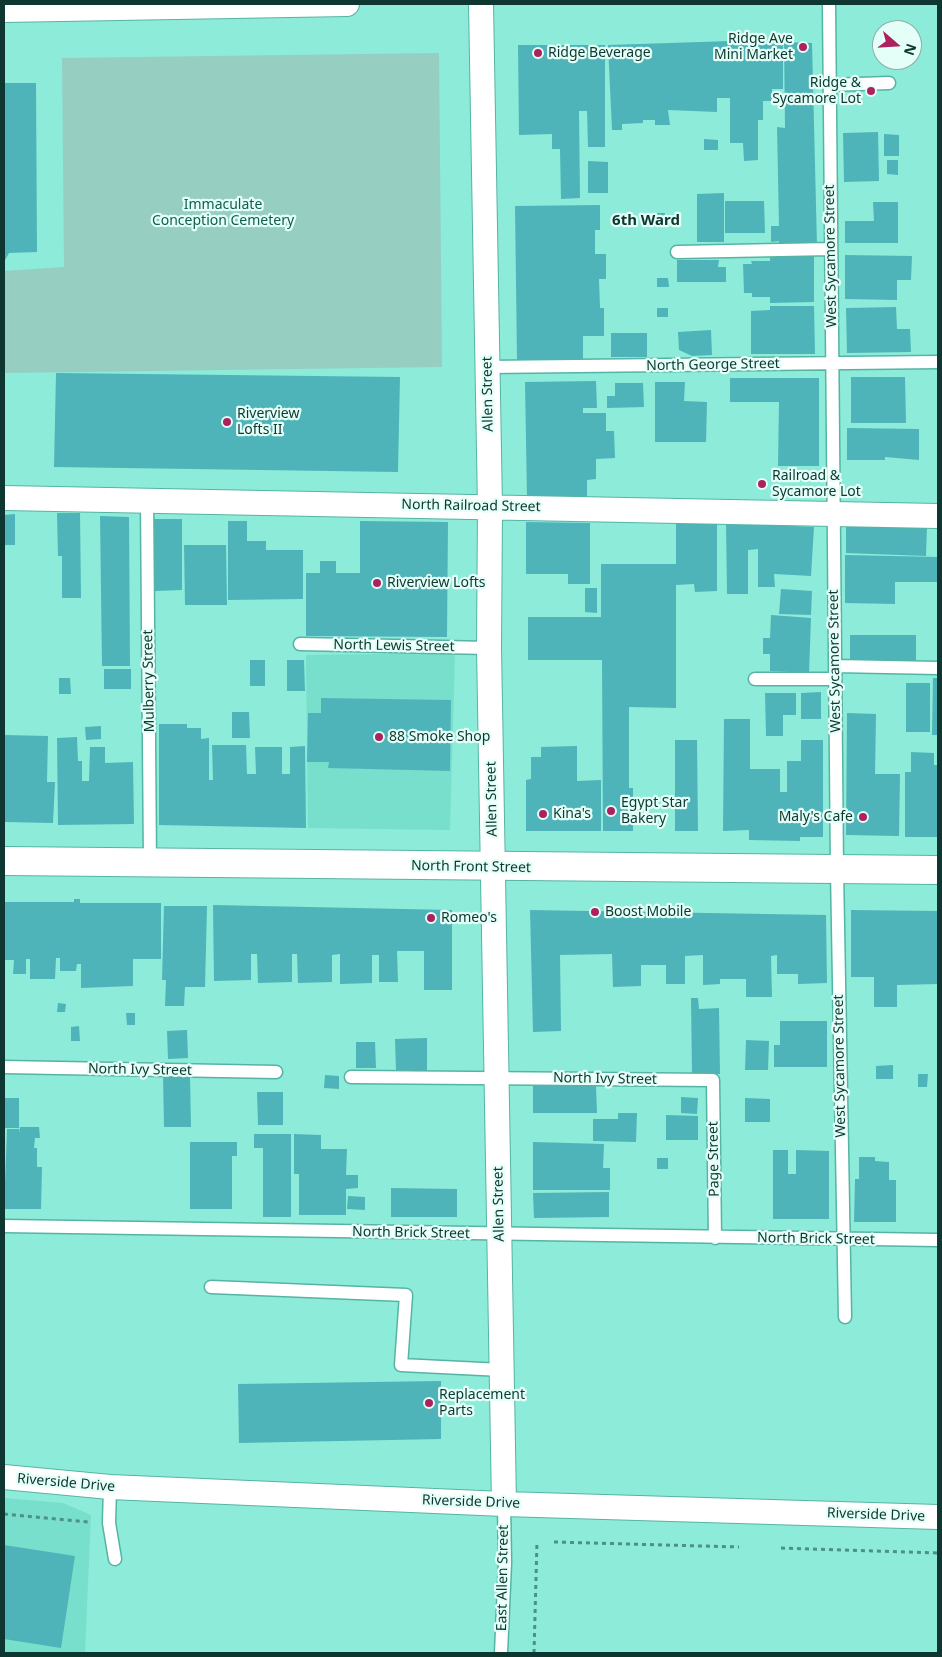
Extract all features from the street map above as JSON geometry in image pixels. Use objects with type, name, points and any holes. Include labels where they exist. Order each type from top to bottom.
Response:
[{"type":"street","points":[[4,10],[347,4]]},
{"type":"street","name":"Allen Street","points":[[481,4],[490,507],[489,648],[504,1504]]},
{"type":"street","name":"North Railroad Street","points":[[4,498],[938,516]]},
{"type":"street","name":"North Front Street","points":[[4,861],[938,870]]},
{"type":"street","name":"Riverside Drive","points":[[4,1477],[110,1488],[504,1504],[938,1517]]},
{"type":"lane","name":"West Sycamore Street","points":[[829,4],[836,870],[845,1317]]},
{"type":"lane","points":[[829,85],[889,83]]},
{"type":"lane","points":[[677,252],[831,249]]},
{"type":"lane","name":"North George Street","points":[[487,367],[938,362]]},
{"type":"lane","name":"Mulberry Street","points":[[147,500],[150,862]]},
{"type":"lane","name":"North Lewis Street","points":[[300,644],[489,648]]},
{"type":"lane","points":[[755,680],[835,673],[938,668]]},
{"type":"lane","name":"North Ivy Street","points":[[4,1067],[276,1072]]},
{"type":"lane","name":"North Ivy Street","points":[[351,1076],[713,1080]]},
{"type":"lane","name":"Page Street","points":[[713,1080],[715,1238]]},
{"type":"lane","name":"North Brick Street","points":[[4,1226],[938,1240]]},
{"type":"lane","points":[[211,1287],[406,1295],[401,1365],[502,1370]]},
{"type":"lane","points":[[110,1488],[109,1524],[115,1559]]},
{"type":"lane","name":"East Allen Street","points":[[501,1653],[505,1563],[504,1504]]},
{"type":"path","points":[[4,1514],[88,1522]]},
{"type":"path","points":[[534,1653],[537,1541]]},
{"type":"path","points":[[554,1542],[740,1547]]},
{"type":"path","points":[[780,1548],[938,1552]]},
{"type":"shaded area","points":[[455,653],[450,830],[308,828],[306,655]]},
{"type":"shaded area","points":[[4,1498],[63,1503],[91,1515],[85,1653],[4,1653]]},
{"type":"green space","name":"Immaculate Conception Cemetery","points":[[439,53],[442,367],[4,373],[4,271],[64,267],[62,58]]},
{"type":"building","points":[[762,40],[762,44],[783,44],[783,89],[772,89],[772,101],[763,101],[763,120],[758,120],[758,160],[744,161],[743,143],[730,143],[730,98],[717,98],[717,112],[668,110],[670,125],[655,125],[655,120],[643,120],[643,123],[622,124],[622,130],[612,130],[608,45]]},
{"type":"building","points":[[784,42],[812,43],[817,246],[779,247],[779,241],[771,242],[771,226],[779,226],[777,127],[785,128]]},
{"type":"building","points":[[518,45],[605,45],[605,147],[588,147],[587,111],[579,111],[580,198],[561,199],[560,149],[552,149],[552,134],[519,135]]},
{"type":"building","points":[[4,83],[36,83],[37,252],[9,253],[4,262]]},
{"type":"building","points":[[878,132],[879,181],[844,182],[843,133]]},
{"type":"building","points":[[884,134],[899,135],[899,156],[884,156]]},
{"type":"building","points":[[704,139],[718,140],[718,150],[704,150]]},
{"type":"building","points":[[887,160],[898,160],[898,175],[887,174]]},
{"type":"building","points":[[588,161],[608,162],[608,193],[588,193]]},
{"type":"building","points":[[724,193],[724,242],[697,242],[697,194]]},
{"type":"building","points":[[725,201],[764,201],[765,233],[725,233]]},
{"type":"building","points":[[873,202],[898,202],[898,243],[845,243],[845,221],[874,221]]},
{"type":"building","points":[[600,205],[600,230],[595,230],[595,254],[606,254],[606,279],[599,279],[600,308],[604,308],[604,336],[583,336],[583,360],[517,361],[515,206]]},
{"type":"building","points":[[656,213],[665,213],[665,224],[656,224]]},
{"type":"building","points":[[770,253],[814,253],[814,302],[770,303],[770,297],[752,297],[752,293],[744,293],[743,264],[752,264],[751,261],[770,261]]},
{"type":"building","points":[[845,255],[912,256],[911,280],[897,280],[897,300],[845,299]]},
{"type":"building","points":[[677,260],[719,260],[718,267],[726,267],[726,282],[677,282]]},
{"type":"building","points":[[657,278],[668,278],[669,287],[657,287]]},
{"type":"building","points":[[770,306],[814,306],[815,354],[751,354],[751,311],[770,310]]},
{"type":"building","points":[[896,307],[897,329],[910,329],[911,352],[847,353],[846,308]]},
{"type":"building","points":[[657,308],[668,308],[668,317],[657,317]]},
{"type":"building","points":[[711,330],[712,355],[692,356],[679,350],[678,332]]},
{"type":"building","points":[[611,333],[647,333],[647,357],[611,357]]},
{"type":"building","name":"Riverview Lofts II","points":[[56,373],[400,377],[398,472],[54,467]]},
{"type":"building","points":[[851,377],[905,377],[906,423],[851,423]]},
{"type":"building","points":[[730,378],[819,378],[819,466],[778,466],[779,402],[730,402]]},
{"type":"building","points":[[596,381],[597,408],[583,408],[583,413],[606,413],[606,431],[614,431],[615,458],[596,459],[596,479],[587,480],[587,498],[527,499],[525,382]]},
{"type":"building","points":[[655,382],[685,382],[684,401],[707,402],[706,442],[655,442]]},
{"type":"building","points":[[615,383],[643,383],[644,407],[607,408],[607,396],[615,396]]},
{"type":"building","points":[[847,428],[919,429],[919,460],[885,457],[885,460],[847,460]]},
{"type":"building","points":[[57,513],[80,513],[81,598],[62,598],[62,556],[58,556]]},
{"type":"building","points":[[15,514],[15,545],[4,545],[4,515]]},
{"type":"building","points":[[100,516],[129,517],[130,666],[102,666]]},
{"type":"building","points":[[154,519],[182,519],[182,590],[155,591]]},
{"type":"building","points":[[228,521],[247,521],[247,541],[266,541],[266,550],[303,550],[303,599],[228,600]]},
{"type":"building","name":"Riverview Lofts","points":[[360,521],[448,522],[447,637],[306,636],[306,573],[320,573],[320,561],[336,561],[336,573],[360,573]]},
{"type":"building","points":[[717,521],[717,591],[695,592],[694,584],[676,585],[676,708],[629,707],[629,788],[633,788],[633,831],[603,831],[602,660],[528,660],[528,617],[601,617],[601,564],[676,564],[676,522]]},
{"type":"building","points":[[526,522],[590,523],[590,584],[568,584],[568,574],[526,574]]},
{"type":"building","points":[[726,523],[814,527],[811,576],[774,574],[775,587],[758,587],[758,549],[748,550],[748,594],[727,594]]},
{"type":"building","points":[[846,523],[927,526],[926,556],[846,553]]},
{"type":"building","points":[[184,545],[226,545],[227,605],[185,605]]},
{"type":"building","points":[[845,555],[938,557],[937,582],[895,582],[895,604],[845,603]]},
{"type":"building","points":[[585,588],[597,588],[597,613],[585,612]]},
{"type":"building","points":[[781,589],[812,591],[811,615],[779,614]]},
{"type":"building","points":[[771,615],[811,618],[809,673],[770,671],[770,654],[763,654],[763,638],[770,638]]},
{"type":"building","points":[[850,635],[916,635],[916,662],[850,661]]},
{"type":"building","points":[[250,660],[265,660],[265,686],[250,686]]},
{"type":"building","points":[[287,660],[304,660],[305,691],[287,691]]},
{"type":"building","points":[[104,669],[131,669],[131,689],[104,689]]},
{"type":"building","points":[[59,678],[70,678],[71,694],[59,694]]},
{"type":"building","points":[[933,678],[938,678],[938,735],[932,735]]},
{"type":"building","points":[[906,683],[930,683],[930,732],[906,732]]},
{"type":"building","points":[[821,692],[821,719],[801,719],[801,693]]},
{"type":"building","points":[[765,693],[796,693],[796,715],[783,715],[783,736],[766,736]]},
{"type":"building","name":"88 Smoke Shop","points":[[321,698],[451,700],[450,771],[328,768],[329,762],[307,762],[308,713],[321,713]]},
{"type":"building","points":[[232,712],[249,712],[250,738],[232,738]]},
{"type":"building","points":[[847,713],[876,714],[875,774],[900,774],[899,836],[846,835]]},
{"type":"building","points":[[724,719],[750,719],[750,769],[780,769],[780,792],[787,792],[787,761],[801,761],[801,740],[823,740],[823,837],[800,837],[800,841],[749,840],[749,830],[723,831]]},
{"type":"building","points":[[159,724],[187,724],[187,728],[201,728],[201,739],[209,738],[209,780],[213,780],[212,745],[246,745],[247,774],[256,774],[255,747],[282,747],[282,774],[290,774],[290,747],[305,746],[306,828],[159,825]]},
{"type":"building","points":[[101,726],[101,739],[86,740],[85,727]]},
{"type":"building","points":[[4,735],[48,736],[47,782],[55,782],[53,823],[4,822]]},
{"type":"building","points":[[77,737],[78,761],[82,761],[82,781],[89,781],[90,747],[105,747],[105,763],[133,762],[134,824],[58,825],[57,738]]},
{"type":"building","points":[[675,740],[697,740],[698,831],[675,831]]},
{"type":"building","points":[[577,746],[577,781],[601,780],[601,831],[526,831],[526,780],[531,779],[531,757],[541,757],[541,747]]},
{"type":"building","points":[[911,752],[934,753],[934,765],[938,765],[938,837],[905,837],[905,772],[911,772]]},
{"type":"building","points":[[74,899],[80,899],[80,903],[161,903],[161,959],[133,959],[133,986],[81,988],[81,964],[77,964],[76,971],[60,971],[60,958],[56,958],[55,979],[30,979],[30,959],[26,959],[26,974],[13,974],[14,960],[4,960],[4,902],[74,902]]},
{"type":"building","points":[[213,905],[452,910],[452,990],[424,990],[424,951],[397,951],[398,982],[379,982],[379,955],[372,955],[372,983],[340,984],[340,954],[332,955],[332,982],[298,983],[297,954],[292,954],[292,982],[258,983],[257,954],[251,954],[251,980],[214,981]]},
{"type":"building","points":[[164,906],[207,906],[205,987],[185,987],[184,1006],[165,1006],[166,980],[162,980]]},
{"type":"building","points":[[530,910],[826,915],[827,983],[798,984],[798,974],[777,974],[777,955],[771,956],[772,997],[746,997],[746,979],[720,979],[720,984],[703,985],[703,955],[685,956],[685,984],[666,984],[666,965],[641,965],[641,986],[613,987],[612,954],[560,955],[561,1031],[533,1032]]},
{"type":"building","points":[[851,910],[938,911],[938,984],[897,985],[897,1007],[874,1007],[874,977],[851,977]]},
{"type":"building","points":[[691,998],[698,998],[699,1009],[719,1008],[720,1074],[692,1074]]},
{"type":"building","points":[[58,1003],[66,1004],[65,1012],[57,1012]]},
{"type":"building","points":[[126,1013],[135,1013],[135,1025],[127,1025]]},
{"type":"building","points":[[780,1021],[827,1021],[827,1067],[774,1067],[774,1045],[780,1045]]},
{"type":"building","points":[[79,1026],[80,1041],[71,1041],[71,1027]]},
{"type":"building","points":[[187,1030],[188,1058],[168,1059],[167,1031]]},
{"type":"building","points":[[427,1038],[427,1071],[396,1071],[395,1039]]},
{"type":"building","points":[[746,1040],[769,1041],[768,1070],[745,1070]]},
{"type":"building","points":[[356,1042],[375,1042],[376,1068],[356,1068]]},
{"type":"building","points":[[893,1065],[893,1079],[876,1079],[876,1066]]},
{"type":"building","points":[[918,1074],[928,1074],[927,1087],[918,1087]]},
{"type":"building","points":[[325,1075],[339,1076],[339,1089],[324,1088]]},
{"type":"building","points":[[163,1076],[190,1076],[191,1127],[164,1127]]},
{"type":"building","points":[[533,1086],[596,1086],[597,1113],[533,1113]]},
{"type":"building","points":[[257,1092],[283,1092],[283,1125],[258,1125]]},
{"type":"building","points":[[681,1097],[698,1098],[697,1114],[681,1113]]},
{"type":"building","points":[[4,1098],[19,1098],[19,1128],[4,1128]]},
{"type":"building","points":[[745,1098],[770,1099],[770,1122],[745,1122]]},
{"type":"building","points":[[618,1113],[637,1113],[636,1142],[593,1141],[593,1119],[618,1119]]},
{"type":"building","points":[[666,1115],[698,1116],[698,1140],[666,1140]]},
{"type":"building","points":[[20,1127],[39,1127],[40,1138],[35,1138],[34,1148],[37,1148],[37,1167],[42,1167],[41,1209],[4,1209],[7,1129],[19,1129],[19,1133]]},
{"type":"building","points":[[254,1134],[291,1134],[291,1217],[263,1217],[263,1148],[254,1148]]},
{"type":"building","points":[[294,1134],[321,1135],[321,1149],[347,1149],[346,1175],[358,1175],[358,1188],[346,1189],[346,1215],[299,1215],[299,1174],[294,1174]]},
{"type":"building","points":[[190,1142],[237,1142],[237,1156],[232,1156],[232,1209],[190,1209]]},
{"type":"building","points":[[533,1142],[604,1144],[603,1168],[610,1168],[610,1190],[533,1190]]},
{"type":"building","points":[[773,1150],[788,1150],[788,1174],[796,1174],[796,1150],[829,1151],[829,1219],[773,1219]]},
{"type":"building","points":[[859,1157],[875,1157],[875,1161],[889,1162],[889,1180],[896,1180],[896,1222],[854,1222],[855,1179],[859,1179]]},
{"type":"building","points":[[657,1158],[668,1158],[668,1169],[657,1169]]},
{"type":"building","points":[[391,1188],[457,1189],[457,1217],[391,1217]]},
{"type":"building","points":[[609,1192],[609,1217],[534,1218],[533,1193]]},
{"type":"building","points":[[348,1196],[365,1197],[365,1210],[347,1209]]},
{"type":"building","points":[[441,1381],[441,1439],[239,1443],[238,1384]]},
{"type":"building","points":[[4,1545],[75,1556],[61,1648],[4,1639]]},
{"type":"place","name":"Ridge Ave Mini Market","points":[[803,47]]},
{"type":"place","name":"Ridge Beverage","points":[[538,53]]},
{"type":"place","name":"Ridge & Sycamore Lot","points":[[871,91]]},
{"type":"place","name":"Riverview Lofts II","points":[[227,422]]},
{"type":"place","name":"Railroad & Sycamore Lot","points":[[762,484]]},
{"type":"place","name":"Riverview Lofts","points":[[377,583]]},
{"type":"place","name":"88 Smoke Shop","points":[[379,737]]},
{"type":"place","name":"Egypt Star Bakery","points":[[611,811]]},
{"type":"place","name":"Kina's","points":[[543,814]]},
{"type":"place","name":"Maly's Cafe","points":[[863,817]]},
{"type":"place","name":"Boost Mobile","points":[[595,912]]},
{"type":"place","name":"Romeo's","points":[[431,918]]},
{"type":"place","name":"Replacement Parts","points":[[429,1403]]},
{"type":"district","name":"6th Ward","points":[[646,221]]}]
